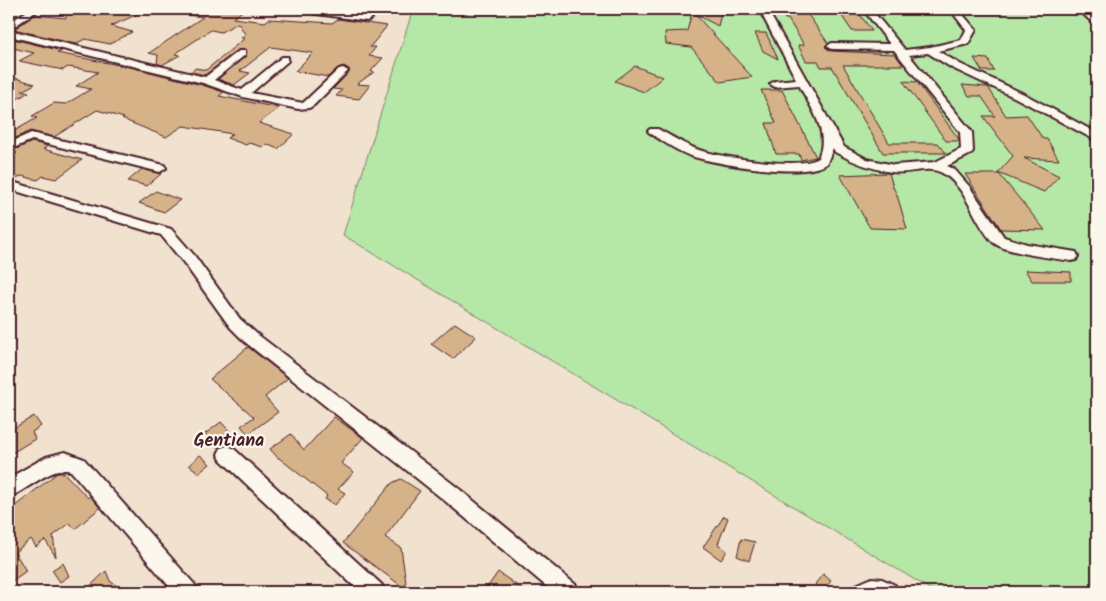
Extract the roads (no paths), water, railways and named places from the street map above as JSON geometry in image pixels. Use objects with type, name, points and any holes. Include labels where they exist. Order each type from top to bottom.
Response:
[{"type":"street","points":[[9,27],[36,9]]},
{"type":"street","points":[[303,9],[367,18]]},
{"type":"street","points":[[763,9],[839,149],[863,162],[894,169],[937,166],[967,150],[966,132],[867,9]]},
{"type":"street","points":[[832,46],[930,50],[965,42],[971,30],[954,9]]},
{"type":"street","points":[[1082,9],[1097,22]]},
{"type":"street","points":[[9,33],[207,81],[243,94],[298,106],[305,106],[343,71]]},
{"type":"street","points":[[930,50],[956,66],[1020,96],[1097,138]]},
{"type":"street","points":[[207,81],[242,53]]},
{"type":"street","points":[[243,94],[286,59]]},
{"type":"street","points":[[775,84],[802,82]]},
{"type":"street","points":[[654,131],[696,154],[712,158],[783,167],[812,167],[820,163],[826,155],[827,128]]},
{"type":"street","points":[[9,147],[31,136],[160,168]]},
{"type":"street","points":[[937,166],[950,172],[965,189],[999,240],[1026,248],[1071,256]]},
{"type":"street","points":[[9,185],[166,232],[189,259],[235,323],[251,338],[452,494],[568,592]]},
{"type":"street","points":[[228,454],[375,592]]},
{"type":"street","points":[[9,488],[53,463],[65,461],[77,465],[188,592]]},
{"type":"street","points":[[863,592],[868,588],[883,589],[888,592]]},
{"type":"district","name":"Gentiana","points":[[229,441]]}]
